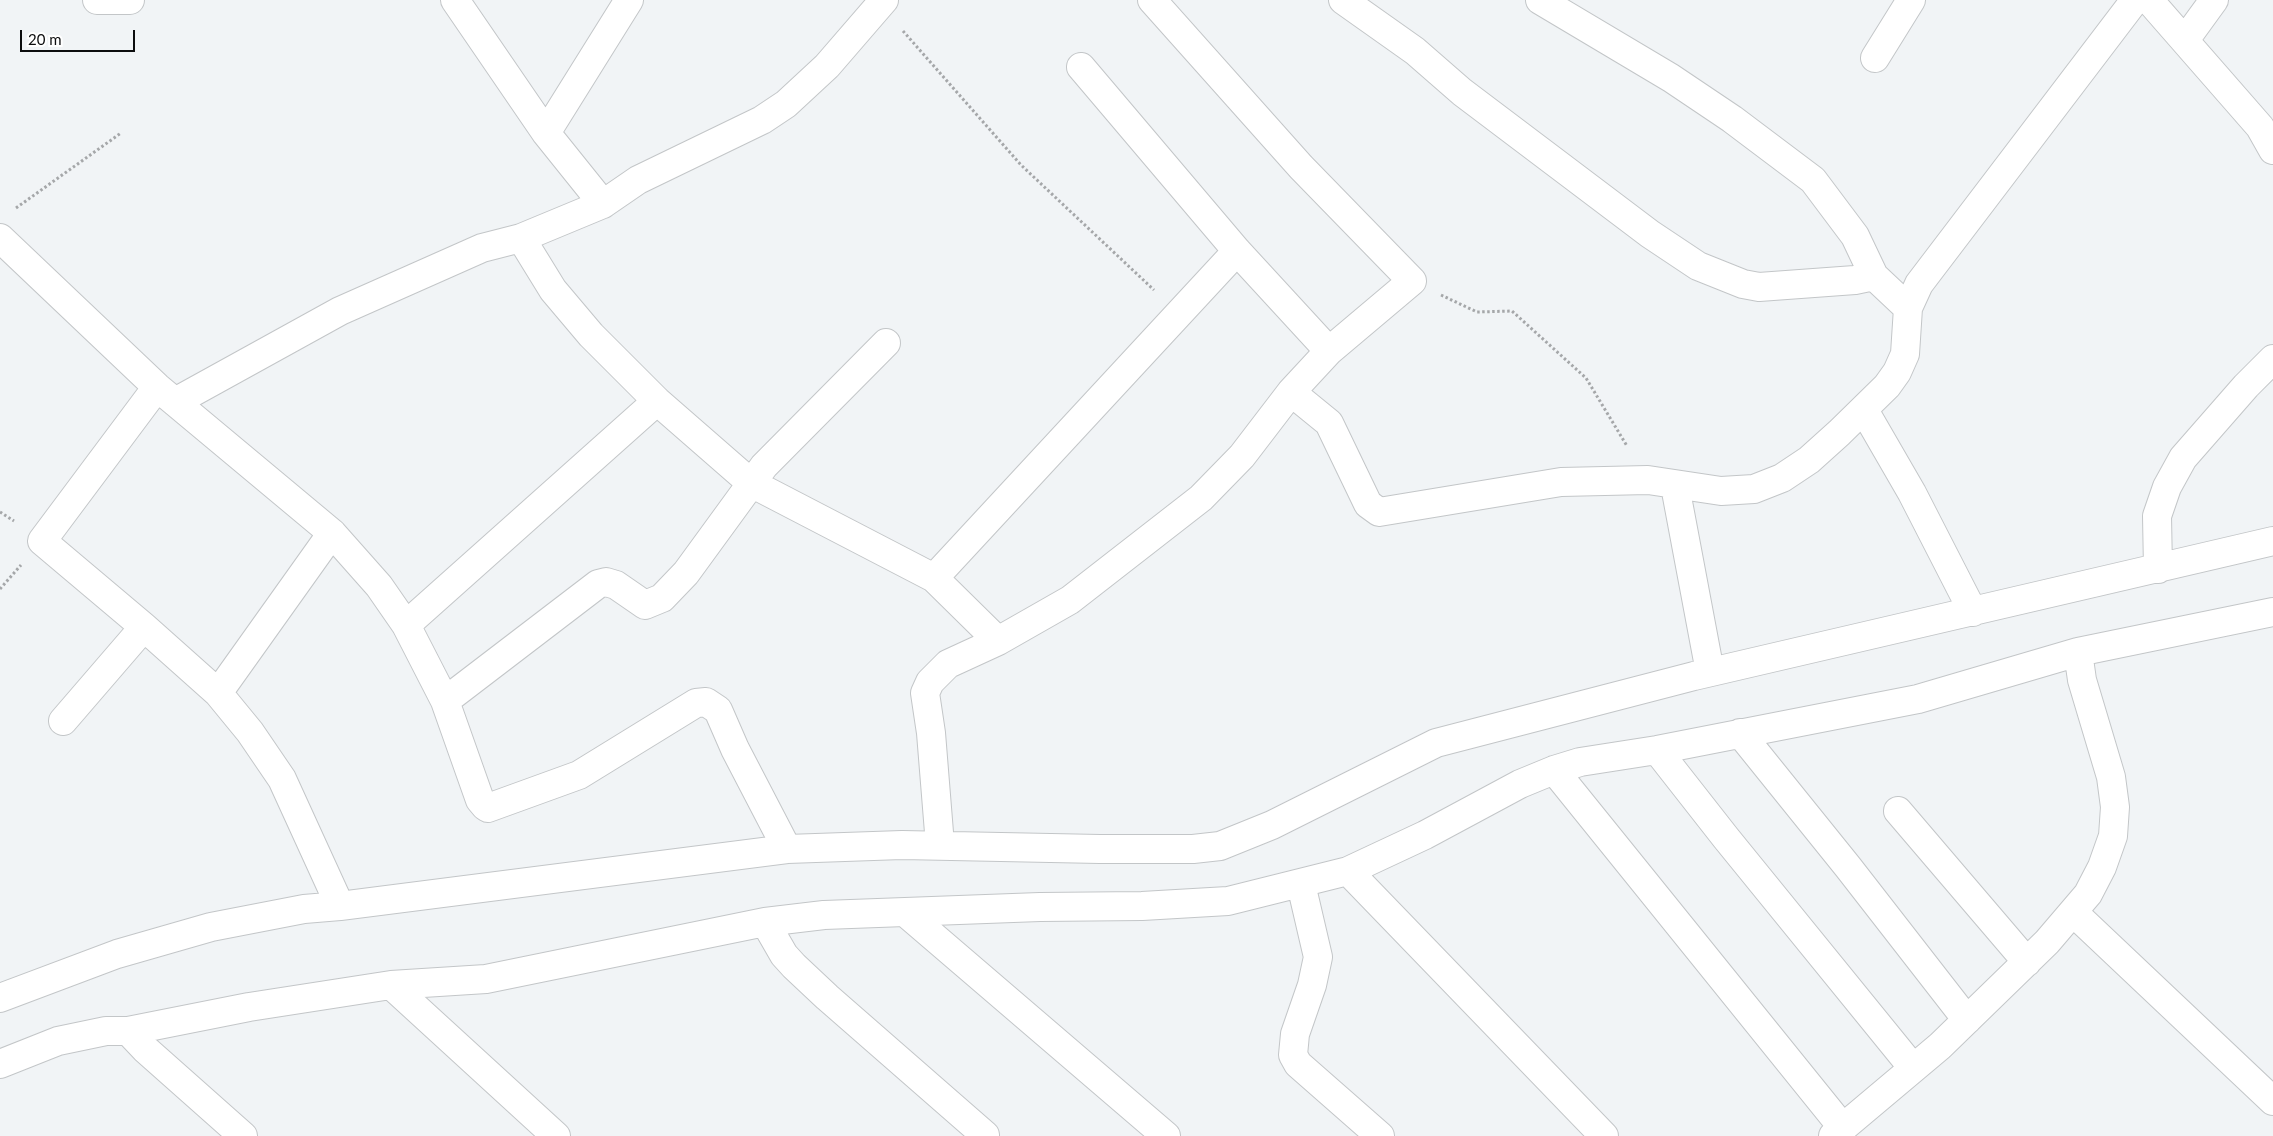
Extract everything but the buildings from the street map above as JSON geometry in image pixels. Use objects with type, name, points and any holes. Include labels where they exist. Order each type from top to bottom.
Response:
[{"type":"street","points":[[97,0],[130,0]]},
{"type":"street","points":[[455,0],[546,132],[603,204]]},
{"type":"street","points":[[546,132],[629,0]]},
{"type":"street","points":[[940,845],[931,733],[925,693],[930,682],[948,664],[998,641],[1070,600],[1201,498],[1242,456],[1292,392],[1329,351],[1412,281],[1301,167],[1152,0]]},
{"type":"street","points":[[1343,0],[1415,51],[1462,92],[1650,234],[1698,266],[1743,284],[1759,287],[1855,280],[1874,276]]},
{"type":"street","points":[[1540,0],[1671,78],[1732,119],[1813,180],[1855,236],[1874,276],[1908,308]]},
{"type":"street","points":[[1875,58],[1911,0]]},
{"type":"street","points":[[1292,392],[1329,423],[1368,504],[1379,512],[1561,482],[1648,480],[1675,486],[1721,491],[1754,489],[1782,478],[1808,460],[1864,410],[1897,372],[1905,354],[1908,308],[1919,284],[2135,0]]},
{"type":"street","points":[[2149,0],[2260,127],[2273,150]]},
{"type":"street","points":[[2185,40],[2214,0]]},
{"type":"street","points":[[340,906],[282,779],[250,732],[218,693],[42,540],[166,394],[340,311],[482,248],[521,238],[603,204],[638,180],[762,120],[786,104],[827,66],[882,2]]},
{"type":"street","points":[[1081,67],[1237,251],[1329,351]]},
{"type":"street","points":[[4,226],[166,394],[332,533],[379,586],[406,625],[445,701],[480,800],[488,808],[579,774],[696,703],[706,702],[718,710],[787,849]]},
{"type":"street","points":[[521,238],[553,290],[591,335],[657,401],[751,483],[934,578],[998,641]]},
{"type":"street","points":[[934,578],[1177,313],[1237,251]]},
{"type":"street","points":[[445,701],[598,584],[606,582],[616,585],[644,605],[662,598],[686,573],[769,461],[886,343]]},
{"type":"street","points":[[2158,569],[2157,516],[2167,487],[2183,458],[2246,386],[2273,359]]},
{"type":"street","points":[[406,625],[657,401]]},
{"type":"street","points":[[1864,410],[1912,493],[1973,612]]},
{"type":"street","points":[[1675,486],[1710,672]]},
{"type":"street","points":[[218,693],[332,533]]},
{"type":"street","points":[[0,998],[118,954],[211,927],[304,909],[787,849],[940,845],[1128,849],[1193,849],[1220,846],[1272,825],[1436,743],[1710,672],[2273,541]]},
{"type":"street","points":[[0,1064],[58,1041],[106,1031],[128,1030],[390,985],[486,980],[765,922],[824,915],[1040,907],[1142,906],[1228,901],[1348,871],[1425,835],[1520,784],[1580,762],[1657,750],[1918,699],[2078,652],[2273,612]]},
{"type":"street","points":[[63,721],[144,627]]},
{"type":"street","points":[[1554,770],[1838,1132],[1967,1020],[2027,962],[2074,913],[2088,894],[2102,867],[2113,836],[2115,807],[2111,777],[2082,680],[2078,652]]},
{"type":"street","points":[[1740,733],[1848,867],[1967,1020]]},
{"type":"street","points":[[1657,750],[1913,1068]]},
{"type":"street","points":[[1898,811],[2027,962]]},
{"type":"street","points":[[1348,871],[1604,1136]]},
{"type":"street","points":[[1301,884],[1318,958],[1312,985],[1296,1034],[1293,1055],[1298,1064],[1380,1136]]},
{"type":"street","points":[[906,913],[1166,1136]]},
{"type":"street","points":[[2074,913],[2273,1101]]},
{"type":"street","points":[[765,922],[784,955],[800,972],[985,1135]]},
{"type":"street","points":[[390,985],[556,1136]]},
{"type":"street","points":[[128,1030],[146,1050],[243,1136]]},
{"type":"path","points":[[882,2],[1021,165],[1177,313]]},
{"type":"path","points":[[4,226],[121,133]]},
{"type":"path","points":[[1412,281],[1477,312],[1512,311],[1586,378],[1648,480]]}]
